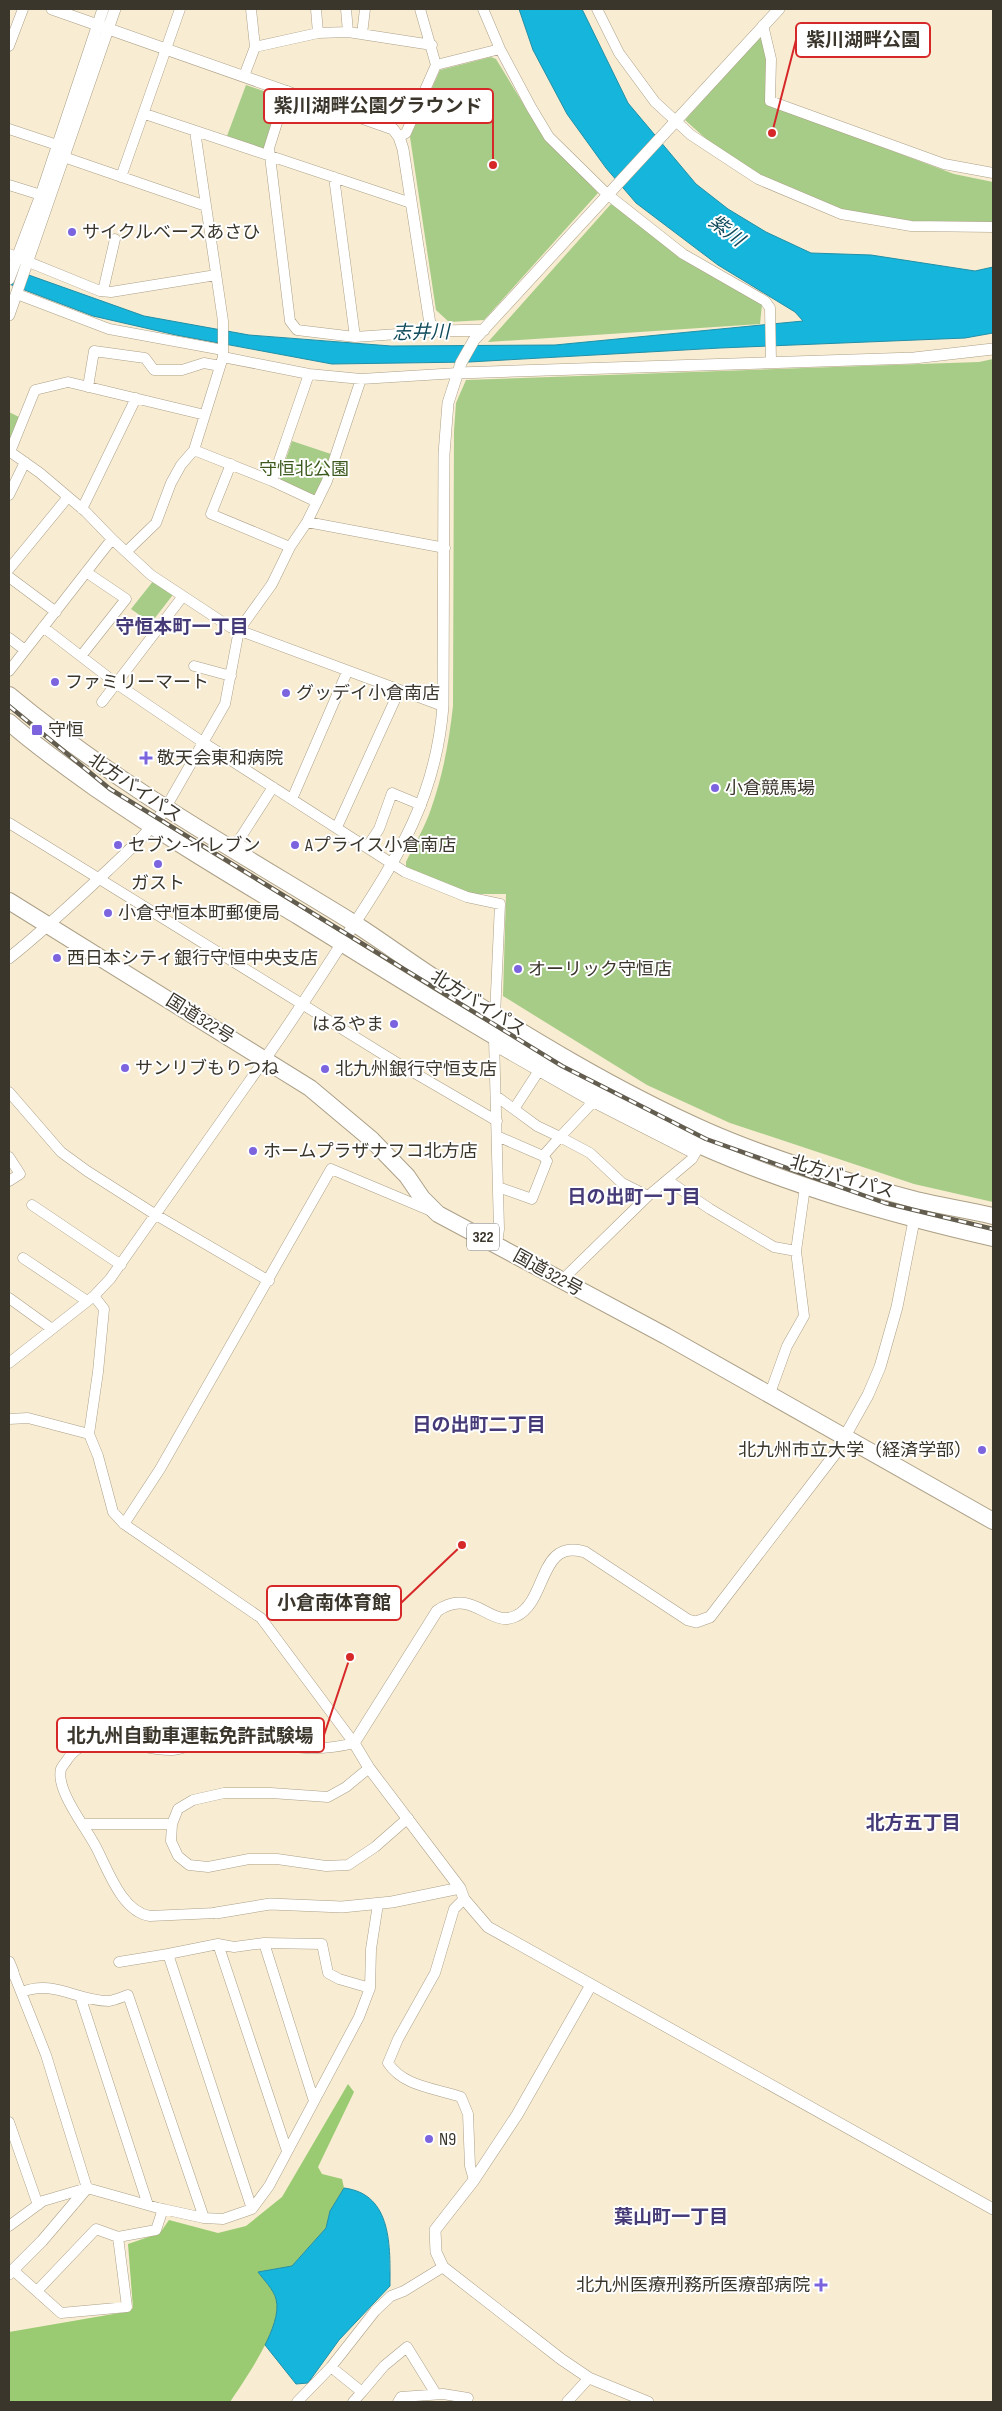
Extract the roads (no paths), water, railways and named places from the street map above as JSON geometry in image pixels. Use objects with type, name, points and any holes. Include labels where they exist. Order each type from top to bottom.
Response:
[{"type":"highway","name":"北方バイパス","points":[[9,695],[107,771],[165,809],[311,897],[441,982],[598,1076],[701,1144],[758,1151],[918,1200],[993,1216]]},
{"type":"highway","name":"北方バイパス","points":[[9,722],[34,744],[152,828],[342,943],[494,1042],[701,1144],[805,1187],[913,1220],[993,1238]]},
{"type":"highway","name":"国道322号","points":[[9,901],[310,1088],[347,1118],[407,1176],[422,1198],[438,1214],[666,1336],[769,1396],[844,1436],[993,1521]]},
{"type":"street","points":[[52,9],[393,129],[399,137],[428,318],[430,324],[441,332]]},
{"type":"street","points":[[103,9],[103,27]]},
{"type":"street","points":[[10,311],[27,267],[59,152],[103,27],[115,9]]},
{"type":"street","points":[[122,177],[180,9]]},
{"type":"street","points":[[244,76],[255,47],[252,9]]},
{"type":"street","points":[[316,9],[318,33]]},
{"type":"street","points":[[346,9],[348,32]]},
{"type":"street","points":[[362,34],[365,9]]},
{"type":"street","points":[[399,137],[406,133],[436,65],[432,45],[420,9]]},
{"type":"street","points":[[483,9],[500,49],[531,107],[550,137],[607,194],[683,254],[765,301],[770,308],[771,361]]},
{"type":"street","points":[[597,9],[619,53],[655,102],[675,122],[758,180],[841,214],[911,226],[993,227]]},
{"type":"street","points":[[9,1364],[91,1299],[121,1265],[130,1248],[156,1215],[302,1005],[394,864],[421,805],[434,765],[441,732],[443,706],[445,437],[448,403],[460,368],[474,340],[779,9]]},
{"type":"street","points":[[9,12],[22,12],[10,41]]},
{"type":"street","points":[[763,25],[771,59],[770,101],[944,164],[993,174]]},
{"type":"street","points":[[255,47],[318,33],[348,32],[432,45]]},
{"type":"street","points":[[436,65],[500,49]]},
{"type":"street","points":[[287,91],[269,148],[269,156],[290,321],[297,330],[355,337],[484,330]]},
{"type":"street","points":[[145,114],[411,203]]},
{"type":"street","points":[[9,129],[59,152],[122,177],[206,206]]},
{"type":"street","points":[[126,552],[156,523],[171,483],[181,465],[194,450],[222,358],[223,322],[195,131]]},
{"type":"street","points":[[9,279],[13,259],[59,152]]},
{"type":"street","points":[[334,177],[355,337]]},
{"type":"street","points":[[9,185],[40,195]]},
{"type":"street","points":[[103,291],[115,239]]},
{"type":"street","points":[[13,259],[27,267],[103,291],[216,276]]},
{"type":"street","points":[[17,293],[109,329],[222,358],[309,374],[361,379],[460,368],[914,358],[993,349]]},
{"type":"street","points":[[88,387],[94,351],[144,358],[154,370],[182,370],[222,358]]},
{"type":"street","points":[[272,481],[309,374]]},
{"type":"street","points":[[9,958],[49,926],[99,879],[152,828],[165,809],[225,704],[240,630],[272,584],[290,547],[307,522],[327,481],[361,379]]},
{"type":"street","points":[[205,415],[68,382],[35,390],[10,451],[68,496],[151,575],[240,630],[347,672],[443,706]]},
{"type":"street","points":[[82,509],[136,398]]},
{"type":"street","points":[[194,450],[272,481],[317,502]]},
{"type":"street","points":[[9,495],[25,462]]},
{"type":"street","points":[[231,464],[211,514],[290,547]]},
{"type":"street","points":[[9,569],[68,496]]},
{"type":"street","points":[[307,522],[445,548]]},
{"type":"street","points":[[9,671],[112,539]]},
{"type":"street","points":[[81,656],[126,599],[86,572]]},
{"type":"street","points":[[9,577],[56,612]]},
{"type":"street","points":[[102,702],[183,596]]},
{"type":"street","points":[[44,627],[117,684],[204,743],[405,872],[467,897],[500,904],[494,1042],[498,1187],[497,1244]]},
{"type":"street","points":[[9,638],[25,650]]},
{"type":"street","points":[[194,666],[231,676]]},
{"type":"street","points":[[292,799],[347,672]]},
{"type":"street","points":[[337,828],[399,691]]},
{"type":"street","points":[[273,787],[237,843],[311,889],[311,897]]},
{"type":"street","points":[[367,847],[379,829],[392,793],[421,805]]},
{"type":"street","points":[[9,823],[302,1005],[497,1121]]},
{"type":"street","points":[[494,1042],[538,1072],[593,1102],[701,1144],[692,1160],[648,1196],[561,1281]]},
{"type":"street","points":[[514,1109],[538,1072]]},
{"type":"street","points":[[9,1092],[61,1152],[87,1171],[156,1215],[269,1281]]},
{"type":"street","points":[[496,1096],[537,1126],[590,1153],[622,1183],[648,1196]]},
{"type":"street","points":[[543,1156],[593,1102]]},
{"type":"street","points":[[497,1136],[543,1156],[547,1161],[532,1199],[498,1187]]},
{"type":"street","points":[[9,1156],[20,1174],[9,1181]]},
{"type":"street","points":[[124,1524],[160,1469],[269,1281],[331,1169],[438,1214]]},
{"type":"street","points":[[668,1180],[710,1209],[774,1246],[796,1251]]},
{"type":"street","points":[[769,1396],[787,1346],[804,1316],[796,1251],[805,1187]]},
{"type":"street","points":[[462,1894],[342,1907],[270,1904],[216,1912],[159,1916],[140,1915],[129,1904],[110,1876],[95,1843],[62,1788],[61,1770],[75,1749],[91,1741],[113,1741],[152,1750],[176,1750],[220,1733],[303,1750],[332,1748],[354,1743],[437,1611],[447,1604],[472,1604],[493,1615],[506,1618],[516,1616],[526,1608],[555,1556],[564,1550],[573,1548],[585,1552],[688,1620],[696,1622],[710,1617],[835,1454],[868,1396],[880,1367],[897,1307],[918,1200]]},
{"type":"street","points":[[32,1205],[121,1265]]},
{"type":"street","points":[[23,1258],[91,1299],[104,1309],[98,1372],[89,1434],[98,1456],[113,1512],[124,1524],[261,1618],[354,1743],[369,1768],[488,1927],[993,2209]]},
{"type":"street","points":[[9,1298],[52,1329]]},
{"type":"street","points":[[9,1418],[28,1418],[89,1434]]},
{"type":"street","points":[[369,1768],[346,1787],[328,1797],[271,1793],[224,1793],[192,1800],[178,1809],[172,1824],[171,1841],[178,1856],[189,1865],[208,1867],[249,1859],[277,1859],[326,1866],[348,1865],[375,1847],[408,1818]]},
{"type":"street","points":[[82,1824],[172,1824]]},
{"type":"street","points":[[462,1894],[454,1909],[435,1973],[398,2039],[388,2063],[395,2074],[412,2083],[460,2097],[468,2114],[470,2166],[474,2180]]},
{"type":"street","points":[[9,2226],[43,2201],[87,2188],[162,2209],[204,2218],[223,2219],[252,2209],[269,2186],[359,2017],[370,1988],[371,1949],[378,1904]]},
{"type":"street","points":[[119,1962],[218,1944],[234,1947],[264,1943],[322,1944],[328,1972],[339,1979],[370,1988]]},
{"type":"street","points":[[264,1943],[314,2101]]},
{"type":"street","points":[[218,1944],[287,2151]]},
{"type":"street","points":[[168,1954],[252,2209]]},
{"type":"street","points":[[10,1969],[22,1992],[46,2054],[87,2188]]},
{"type":"street","points":[[591,1984],[517,2115],[474,2180],[435,2230],[436,2252],[443,2267],[561,2359],[589,2378],[648,2402]]},
{"type":"street","points":[[22,1992],[33,1987],[47,1987],[80,1996],[110,2001],[128,1995],[204,2218]]},
{"type":"street","points":[[80,1996],[148,2205]]},
{"type":"street","points":[[9,2122],[38,2205]]},
{"type":"street","points":[[87,2188],[42,2241],[11,2272],[61,2312],[127,2308],[118,2237]]},
{"type":"street","points":[[37,2291],[96,2229],[118,2237],[156,2230],[162,2209]]},
{"type":"street","points":[[298,2402],[331,2367],[375,2311],[391,2296],[404,2291],[443,2267]]},
{"type":"street","points":[[353,2402],[384,2366],[407,2347],[436,2394]]},
{"type":"street","points":[[331,2367],[362,2392]]},
{"type":"street","points":[[568,2402],[589,2378]]},
{"type":"street","points":[[398,2402],[401,2397],[436,2394],[468,2398]]},
{"type":"water","name":"紫川","points":[[519,9],[582,9],[628,103],[696,184],[728,209],[766,232],[811,253],[871,255],[975,271],[993,267],[993,333],[965,338],[720,348],[469,362],[332,364],[176,335],[93,316],[9,284],[9,268],[144,316],[249,335],[391,346],[555,345],[803,321],[795,312],[718,265],[636,203],[606,168],[567,114],[533,50]]},
{"type":"water","points":[[344,2188],[360,2192],[372,2201],[380,2212],[388,2240],[390,2286],[339,2340],[308,2383],[296,2384],[265,2345],[274,2323],[277,2305],[273,2292],[258,2272],[292,2266],[326,2228],[330,2211]]},
{"type":"railway","points":[[9,706],[110,789],[562,1066],[706,1139],[885,1203],[993,1229]]},
{"type":"place","name":"紫川湖畔公園","points":[[772,133]]},
{"type":"place","name":"紫川湖畔公園グラウンド","points":[[493,165]]},
{"type":"place","name":"サイクルベースあさひ","points":[[72,232]]},
{"type":"place","name":"ファミリーマート","points":[[55,682]]},
{"type":"place","name":"グッデイ小倉南店","points":[[286,693]]},
{"type":"place","name":"守恒","points":[[37,730]]},
{"type":"place","name":"敬天会東和病院","points":[[146,758]]},
{"type":"place","name":"小倉競馬場","points":[[715,788]]},
{"type":"place","name":"セブン-イレブン","points":[[118,845]]},
{"type":"place","name":"Aプライス小倉南店","points":[[295,845]]},
{"type":"place","name":"ガスト","points":[[158,864]]},
{"type":"place","name":"小倉守恒本町郵便局","points":[[108,913]]},
{"type":"place","name":"西日本シティ銀行守恒中央支店","points":[[57,958]]},
{"type":"place","name":"オーリック守恒店","points":[[518,969]]},
{"type":"place","name":"はるやま","points":[[394,1024]]},
{"type":"place","name":"サンリブもりつね","points":[[125,1068]]},
{"type":"place","name":"北九州銀行守恒支店","points":[[325,1069]]},
{"type":"place","name":"ホームプラザナフコ北方店","points":[[253,1151]]},
{"type":"place","name":"北九州市立大学（経済学部）","points":[[982,1450]]},
{"type":"place","name":"小倉南体育館","points":[[462,1545]]},
{"type":"place","name":"北九州自動車運転免許試験場","points":[[350,1657]]},
{"type":"place","name":"N9","points":[[429,2139]]},
{"type":"place","name":"北九州医療刑務所医療部病院","points":[[821,2285]]},
{"type":"district","name":"守恒本町一丁目","points":[[182,627]]},
{"type":"district","name":"日の出町一丁目","points":[[634,1197]]},
{"type":"district","name":"日の出町二丁目","points":[[479,1425]]},
{"type":"district","name":"北方五丁目","points":[[913,1823]]},
{"type":"district","name":"葉山町一丁目","points":[[671,2217]]},
{"type":"water label","name":"志井川","points":[[421,333]]},
{"type":"park label","name":"守恒北公園","points":[[304,469]]}]
